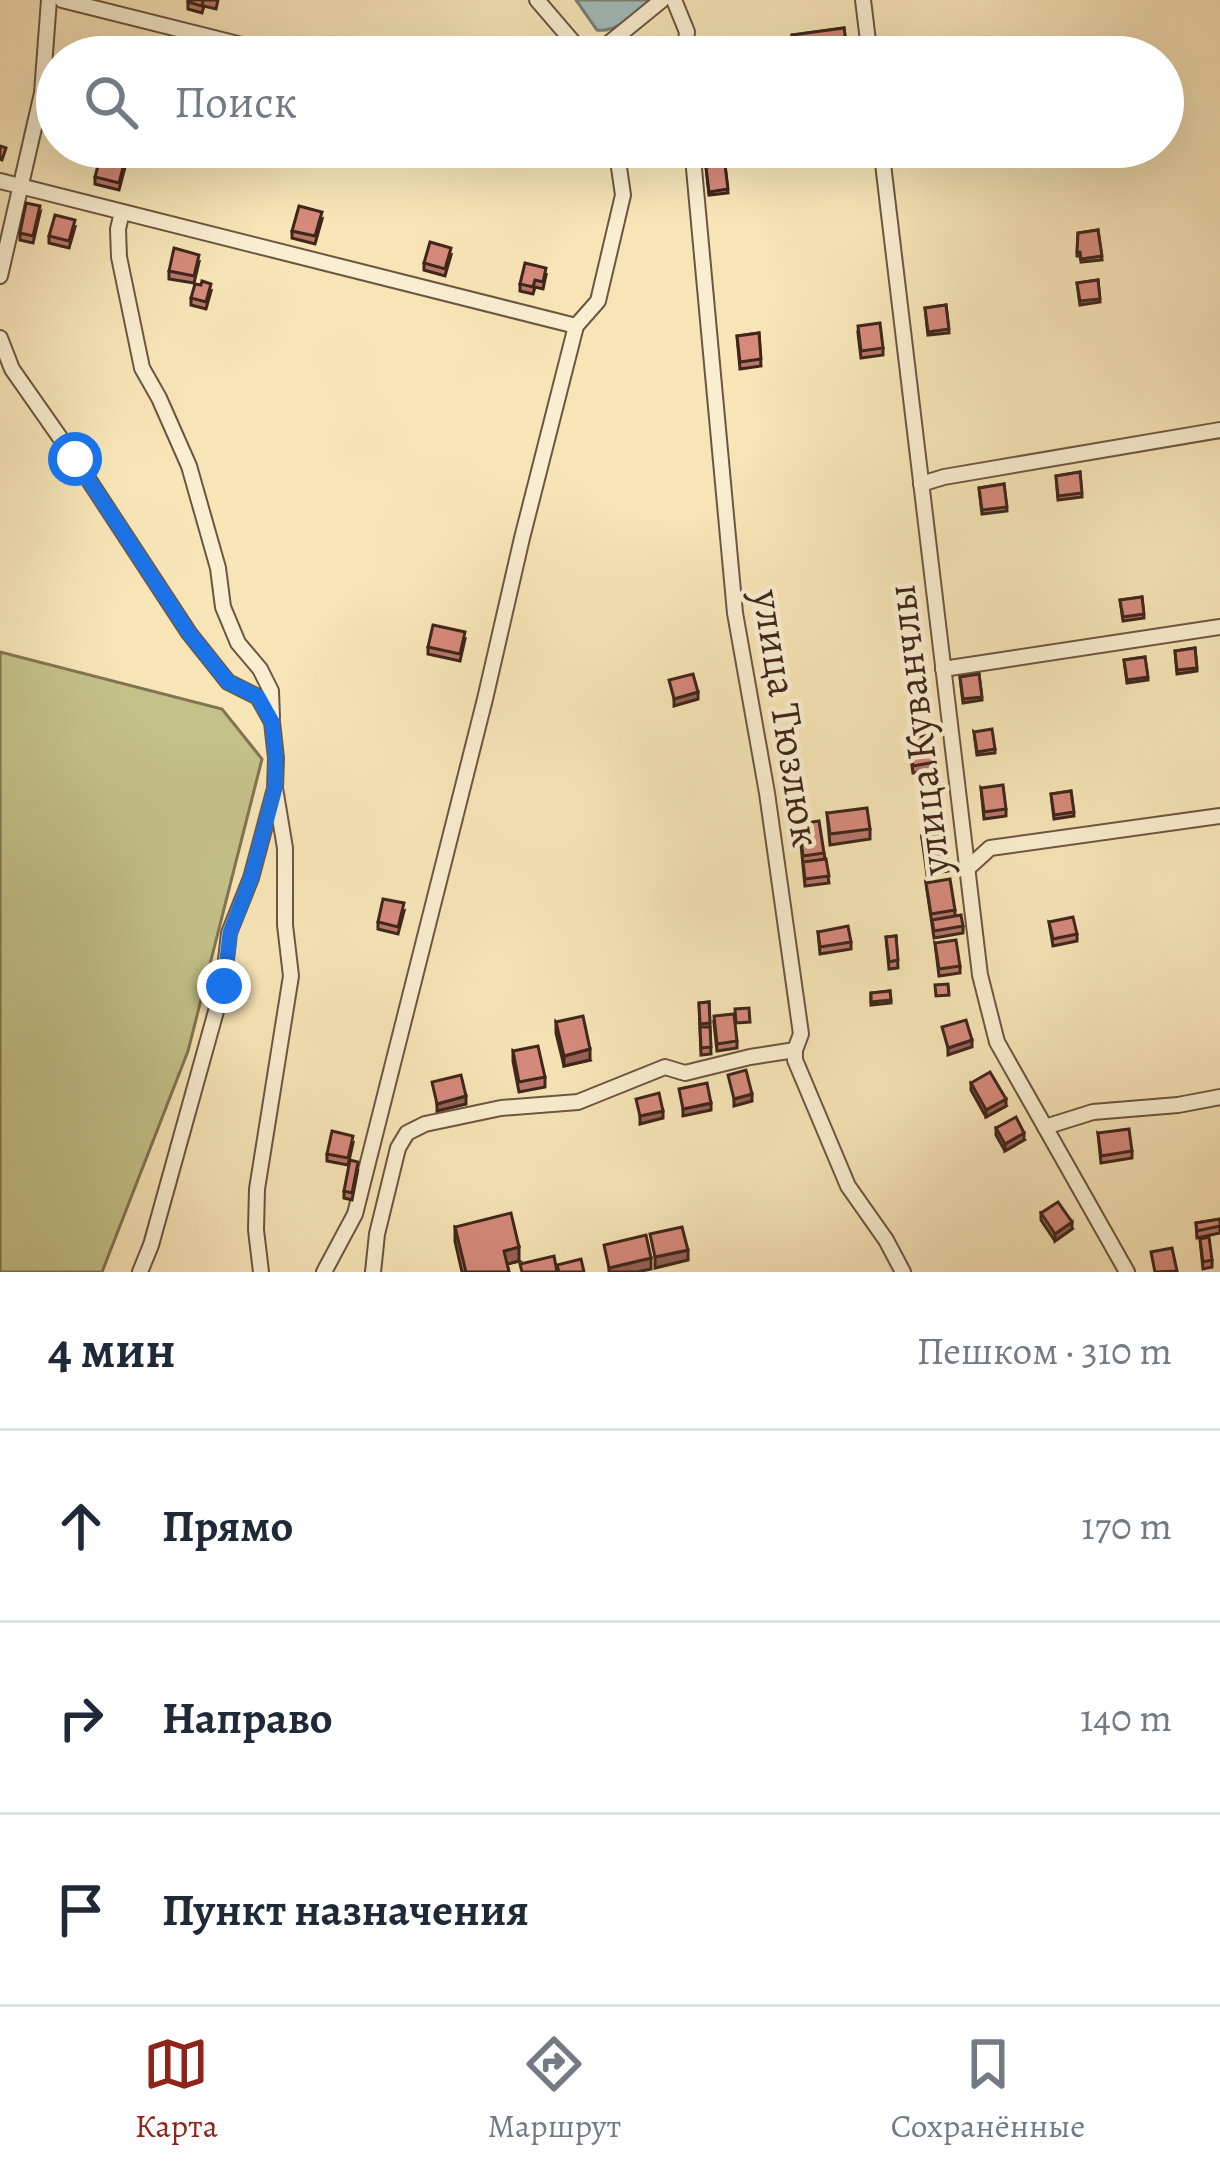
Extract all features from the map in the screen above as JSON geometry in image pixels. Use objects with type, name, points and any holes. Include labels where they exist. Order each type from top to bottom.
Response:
[{"type":"street","points":[[47,36],[50,0]]},
{"type":"street","points":[[62,0],[206,36]]},
{"type":"street","points":[[537,0],[570,36]]},
{"type":"street","points":[[616,36],[662,0]]},
{"type":"street","points":[[674,0],[687,36]]},
{"type":"street","points":[[863,0],[867,36]]},
{"type":"street","points":[[0,276],[36,117]]},
{"type":"street","points":[[324,1272],[355,1214],[576,326],[598,302],[623,195],[619,168]]},
{"type":"street","name":"улица Тюзлюк","points":[[694,168],[735,613],[767,793],[801,1034],[795,1060],[848,1186],[903,1272]]},
{"type":"street","name":"улица Куванчлы","points":[[883,168],[980,976],[998,1042],[1127,1272]]},
{"type":"street","points":[[0,181],[576,326]]},
{"type":"street","points":[[122,212],[119,257],[142,368],[189,466],[218,568],[223,607],[238,643],[260,669],[271,692],[291,976],[257,1189],[261,1272]]},
{"type":"street","points":[[0,338],[12,369],[189,633],[228,682],[258,697],[272,722]]},
{"type":"street","points":[[921,484],[1220,430]]},
{"type":"street","points":[[943,669],[1220,627]]},
{"type":"street","points":[[140,1272],[224,986],[230,933],[251,878],[275,788]]},
{"type":"street","points":[[967,869],[990,848],[1220,816]]},
{"type":"street","points":[[373,1272],[398,1148],[407,1133],[425,1124],[501,1108],[578,1102],[665,1067],[685,1073],[795,1050]]},
{"type":"street","points":[[1046,1127],[1093,1112],[1220,1097]]},
{"type":"shaded area","points":[[0,652],[222,709],[262,759],[188,1051],[102,1272],[0,1272]]},
{"type":"water","points":[[576,0],[650,0],[626,21],[597,30]]},
{"type":"building","points":[[844,28],[845,36],[792,36]]},
{"type":"building","points":[[97,168],[123,168],[119,183],[95,177]]},
{"type":"building","points":[[706,168],[725,168],[728,189],[709,192]]},
{"type":"building","points":[[26,203],[40,206],[33,236],[20,233]]},
{"type":"building","points":[[299,206],[322,212],[315,236],[292,231]]},
{"type":"building","points":[[55,215],[75,220],[69,241],[49,236]]},
{"type":"building","points":[[1098,230],[1102,256],[1081,259],[1078,233]]},
{"type":"building","points":[[430,242],[451,248],[445,269],[424,263]]},
{"type":"building","points":[[174,248],[199,255],[194,276],[169,271]]},
{"type":"building","points":[[525,263],[546,268],[543,282],[535,280],[533,287],[520,284]]},
{"type":"building","points":[[1098,280],[1100,299],[1080,301],[1077,283]]},
{"type":"building","points":[[195,284],[211,284],[206,302],[191,298]]},
{"type":"building","points":[[946,305],[949,329],[928,332],[925,308]]},
{"type":"building","points":[[880,323],[883,348],[861,351],[858,326]]},
{"type":"building","points":[[759,333],[761,359],[740,362],[737,336]]},
{"type":"building","points":[[1080,472],[1082,493],[1058,496],[1056,476]]},
{"type":"building","points":[[1004,484],[1007,507],[982,510],[979,488]]},
{"type":"building","points":[[1142,597],[1144,614],[1123,617],[1120,600]]},
{"type":"building","points":[[433,625],[465,632],[460,654],[428,647]]},
{"type":"building","points":[[1195,648],[1197,668],[1177,670],[1175,651]]},
{"type":"building","points":[[1145,657],[1148,677],[1127,680],[1124,660]]},
{"type":"building","points":[[693,674],[698,692],[674,699],[669,680]]},
{"type":"building","points":[[979,674],[982,697],[963,699],[960,677]]},
{"type":"building","points":[[992,729],[995,749],[977,752],[974,732]]},
{"type":"building","points":[[931,735],[935,762],[913,766],[908,738]]},
{"type":"building","points":[[1003,785],[1006,809],[984,812],[981,788]]},
{"type":"building","points":[[1071,791],[1074,812],[1054,815],[1051,794]]},
{"type":"building","points":[[867,808],[870,829],[830,834],[827,813]]},
{"type":"building","points":[[819,821],[824,853],[803,856],[799,824]]},
{"type":"building","points":[[943,835],[948,864],[927,868],[922,838]]},
{"type":"building","points":[[826,859],[829,876],[805,879],[803,862]]},
{"type":"building","points":[[950,879],[955,910],[931,914],[926,883]]},
{"type":"building","points":[[383,899],[404,903],[398,927],[378,922]]},
{"type":"building","points":[[961,915],[963,926],[934,931],[932,920]]},
{"type":"building","points":[[1073,917],[1077,934],[1053,939],[1049,922]]},
{"type":"building","points":[[848,926],[851,942],[820,947],[818,932]]},
{"type":"building","points":[[896,936],[898,960],[889,962],[886,937]]},
{"type":"building","points":[[956,940],[960,966],[939,969],[935,943]]},
{"type":"building","points":[[948,984],[949,995],[936,996],[935,985]]},
{"type":"building","points":[[890,991],[891,1000],[871,1002],[871,993]]},
{"type":"building","points":[[709,1002],[710,1023],[700,1024],[699,1003]]},
{"type":"building","points":[[749,1008],[750,1022],[736,1023],[735,1009]]},
{"type":"building","points":[[734,1014],[737,1041],[717,1044],[714,1016]]},
{"type":"building","points":[[583,1016],[590,1049],[564,1056],[556,1022]]},
{"type":"building","points":[[966,1020],[972,1040],[948,1048],[942,1027]]},
{"type":"building","points":[[700,1027],[710,1027],[711,1047],[701,1048]]},
{"type":"building","points":[[538,1046],[545,1077],[519,1082],[513,1051]]},
{"type":"building","points":[[746,1070],[752,1094],[734,1099],[728,1075]]},
{"type":"building","points":[[990,1072],[1006,1099],[986,1110],[971,1083]]},
{"type":"building","points":[[461,1075],[466,1096],[437,1104],[432,1082]]},
{"type":"building","points":[[707,1083],[711,1103],[683,1109],[679,1089]]},
{"type":"building","points":[[659,1093],[663,1111],[640,1116],[636,1099]]},
{"type":"building","points":[[1016,1117],[1024,1133],[1005,1144],[996,1128]]},
{"type":"building","points":[[1129,1129],[1132,1151],[1101,1156],[1098,1133]]},
{"type":"building","points":[[332,1131],[353,1136],[348,1158],[327,1154]]},
{"type":"building","points":[[350,1160],[358,1162],[352,1193],[344,1191]]},
{"type":"building","points":[[1058,1202],[1072,1222],[1055,1234],[1041,1213]]},
{"type":"building","points":[[511,1213],[519,1247],[504,1251],[509,1272],[466,1272],[455,1227]]},
{"type":"building","points":[[1220,1219],[1220,1226],[1197,1231],[1196,1223]]},
{"type":"building","points":[[682,1227],[688,1250],[655,1257],[650,1234]]},
{"type":"building","points":[[646,1235],[651,1258],[609,1268],[604,1245]]},
{"type":"building","points":[[1209,1237],[1212,1260],[1203,1262],[1200,1239]]},
{"type":"building","points":[[1172,1248],[1177,1271],[1155,1272],[1151,1252]]},
{"type":"building","points":[[554,1256],[557,1272],[522,1272],[520,1264]]},
{"type":"building","points":[[581,1259],[584,1272],[559,1272],[557,1265]]},
{"type":"route","points":[[75,459],[189,633],[228,682],[258,697],[272,722],[275,788],[251,878],[230,933],[224,986]]}]
